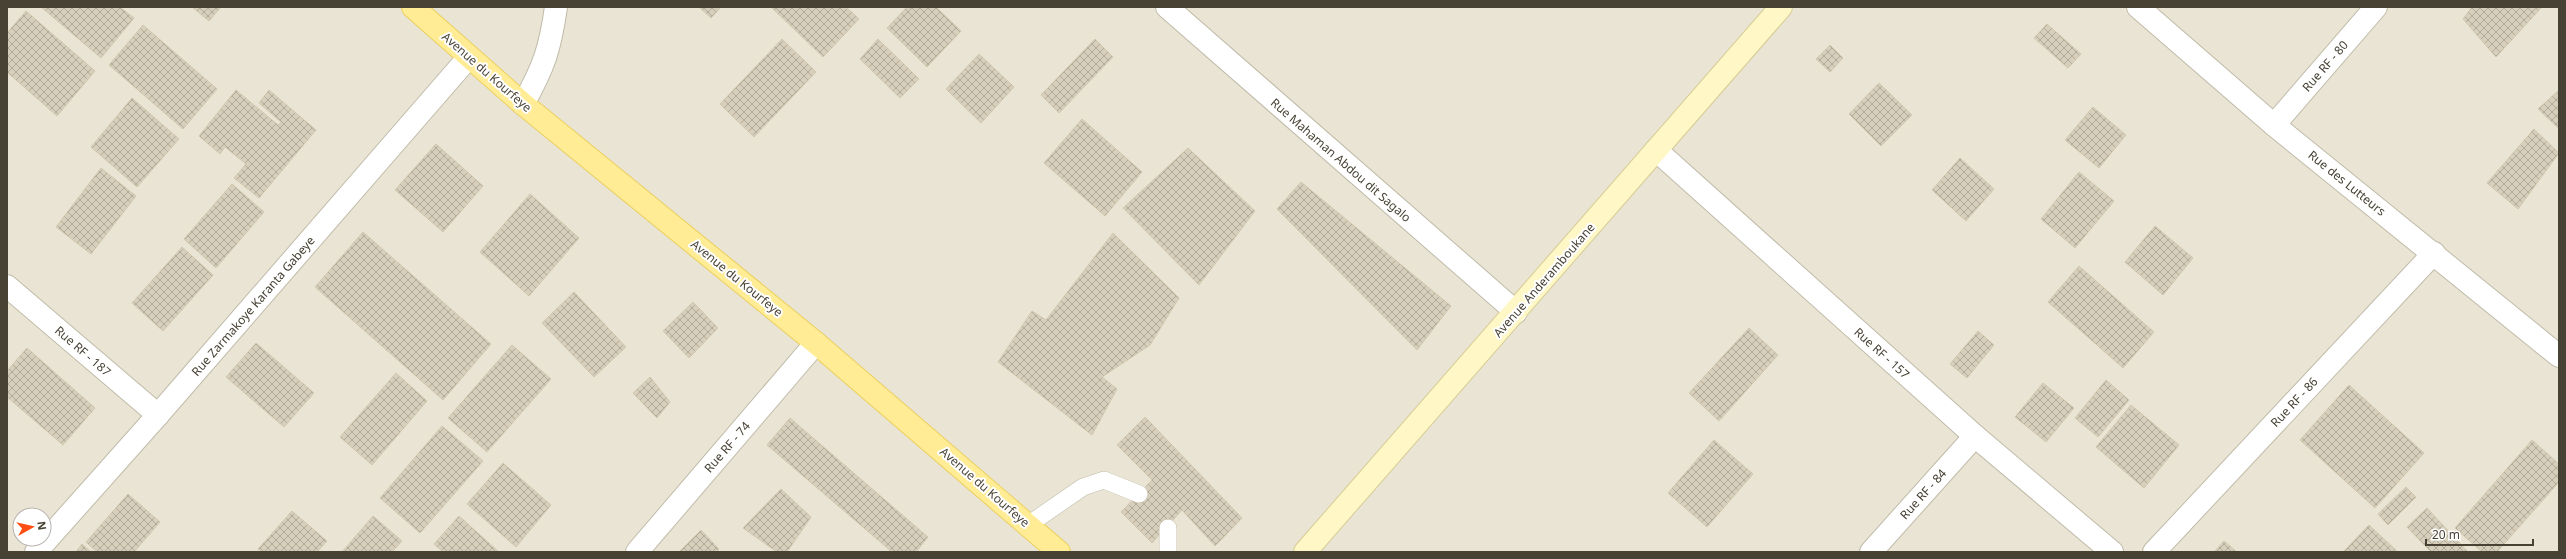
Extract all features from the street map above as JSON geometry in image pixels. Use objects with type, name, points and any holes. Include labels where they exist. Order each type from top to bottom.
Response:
[{"type":"main road","name":"Avenue du Kourfeye","points":[[413,7],[468,58],[816,343],[1059,552]]},
{"type":"street","points":[[523,104],[543,70],[551,39],[556,7]]},
{"type":"street","name":"Rue Mahaman Abdou dit Sagalo","points":[[1167,7],[1516,312]]},
{"type":"street","name":"Avenue Anderamboukane","points":[[1305,552],[1781,7]]},
{"type":"street","name":"Rue des Lutteurs","points":[[2138,7],[2274,125],[2434,253],[2559,356]]},
{"type":"street","name":"Rue RF - 80","points":[[2274,125],[2376,7]]},
{"type":"street","name":"Rue Zarmakoye Karanta Gabeye","points":[[36,552],[158,415],[468,58]]},
{"type":"street","name":"Rue RF - 157","points":[[1656,150],[1975,436],[2112,552]]},
{"type":"street","name":"Rue RF - 86","points":[[2154,552],[2434,253]]},
{"type":"street","name":"Rue RF - 187","points":[[7,286],[158,415]]},
{"type":"street","name":"Rue RF - 74","points":[[637,552],[816,343]]},
{"type":"street","name":"Rue RF - 84","points":[[1871,552],[1975,436]]},
{"type":"lane","points":[[1028,525],[1083,487],[1104,480],[1139,494]]},
{"type":"lane","points":[[1168,528],[1168,552]]},
{"type":"shaded area","points":[[7,7],[2559,7],[2559,552],[7,552]]},
{"type":"building","points":[[41,7],[120,7],[134,18],[101,58]]},
{"type":"building","points":[[192,7],[221,7],[209,21]]},
{"type":"building","points":[[699,7],[721,7],[711,18]]},
{"type":"building","points":[[771,7],[846,7],[859,19],[823,57]]},
{"type":"building","points":[[907,7],[936,7],[961,31],[927,67],[887,28]]},
{"type":"building","points":[[2472,7],[2542,7],[2496,57],[2463,19]]},
{"type":"building","points":[[26,11],[95,71],[57,116],[7,72],[7,33]]},
{"type":"building","points":[[2047,24],[2081,54],[2068,68],[2034,38]]},
{"type":"building","points":[[143,25],[217,89],[183,129],[109,65]]},
{"type":"building","points":[[782,39],[816,72],[754,137],[720,104]]},
{"type":"building","points":[[878,39],[919,79],[900,98],[860,59]]},
{"type":"building","points":[[1095,39],[1113,57],[1059,113],[1041,95]]},
{"type":"building","points":[[1830,45],[1843,58],[1830,72],[1816,59]]},
{"type":"building","points":[[979,54],[1014,87],[981,123],[946,89]]},
{"type":"building","points":[[1879,83],[1912,115],[1881,146],[1849,114]]},
{"type":"building","points":[[236,90],[278,125],[281,122],[259,103],[269,90],[316,130],[259,198],[234,178],[246,164],[225,147],[220,154],[199,136]]},
{"type":"building","points":[[2559,90],[2559,129],[2538,109]]},
{"type":"building","points":[[132,98],[179,139],[137,187],[91,147]]},
{"type":"building","points":[[2093,107],[2126,135],[2099,168],[2065,140]]},
{"type":"building","points":[[1082,119],[1142,172],[1105,216],[1044,163]]},
{"type":"building","points":[[2534,129],[2559,153],[2518,209],[2487,183]]},
{"type":"building","points":[[436,144],[483,186],[443,232],[395,190]]},
{"type":"building","points":[[1188,148],[1255,211],[1199,285],[1123,208]]},
{"type":"building","points":[[1960,158],[1994,189],[1966,221],[1932,190]]},
{"type":"building","points":[[101,168],[136,196],[91,254],[56,227]]},
{"type":"building","points":[[2079,172],[2114,201],[2075,248],[2041,219]]},
{"type":"building","points":[[1301,182],[1451,306],[1417,350],[1277,209]]},
{"type":"building","points":[[232,184],[264,212],[216,268],[184,239]]},
{"type":"building","points":[[530,194],[579,238],[529,296],[480,252]]},
{"type":"building","points":[[2155,226],[2193,258],[2163,295],[2125,262]]},
{"type":"building","points":[[363,232],[491,344],[443,400],[315,287]]},
{"type":"building","points":[[1113,233],[1179,298],[1150,345],[1102,377],[1117,389],[1092,435],[998,362],[1032,311],[1046,320]]},
{"type":"building","points":[[182,247],[213,275],[163,331],[132,303]]},
{"type":"building","points":[[2079,266],[2154,332],[2123,368],[2048,302]]},
{"type":"building","points":[[574,292],[626,347],[594,377],[542,323]]},
{"type":"building","points":[[693,302],[718,328],[689,358],[663,331]]},
{"type":"building","points":[[1749,328],[1778,355],[1719,421],[1689,393]]},
{"type":"building","points":[[1978,331],[1994,345],[1967,378],[1950,364]]},
{"type":"building","points":[[256,343],[314,393],[284,427],[226,377]]},
{"type":"building","points":[[512,345],[551,379],[487,452],[448,418]]},
{"type":"building","points":[[27,348],[95,408],[63,445],[7,397],[7,371]]},
{"type":"building","points":[[396,373],[427,401],[372,465],[340,437]]},
{"type":"building","points":[[650,377],[670,402],[657,418],[633,393]]},
{"type":"building","points":[[2106,380],[2129,400],[2098,437],[2075,418]]},
{"type":"building","points":[[2043,383],[2074,408],[2046,442],[2015,417]]},
{"type":"building","points":[[2349,385],[2424,453],[2375,508],[2300,440]]},
{"type":"building","points":[[2131,405],[2179,445],[2144,488],[2096,447]]},
{"type":"building","points":[[1145,417],[1242,518],[1215,546],[1182,510],[1152,543],[1121,512],[1152,480],[1117,445]]},
{"type":"building","points":[[790,418],[928,537],[916,552],[892,552],[767,445]]},
{"type":"building","points":[[442,426],[483,461],[420,533],[380,498]]},
{"type":"building","points":[[1714,440],[1753,474],[1707,527],[1668,493]]},
{"type":"building","points":[[2532,440],[2559,464],[2559,482],[2497,552],[2482,552],[2455,528]]},
{"type":"building","points":[[503,463],[551,505],[516,547],[467,504]]},
{"type":"building","points":[[2406,487],[2416,497],[2388,525],[2378,514]]},
{"type":"building","points":[[781,489],[811,517],[787,552],[777,552],[743,528]]},
{"type":"building","points":[[128,494],[160,522],[134,552],[97,552],[86,542]]},
{"type":"building","points":[[2427,508],[2468,552],[2431,552],[2407,527]]},
{"type":"building","points":[[292,511],[327,541],[317,552],[262,552],[258,549]]},
{"type":"building","points":[[373,516],[402,541],[392,552],[342,552]]},
{"type":"building","points":[[459,516],[499,552],[443,552],[434,544]]},
{"type":"building","points":[[2369,525],[2398,552],[2343,552]]},
{"type":"building","points":[[701,530],[719,549],[716,552],[679,552]]},
{"type":"building","points":[[2224,541],[2237,552],[2214,552]]},
{"type":"building","points":[[82,544],[91,552],[76,552]]}]
